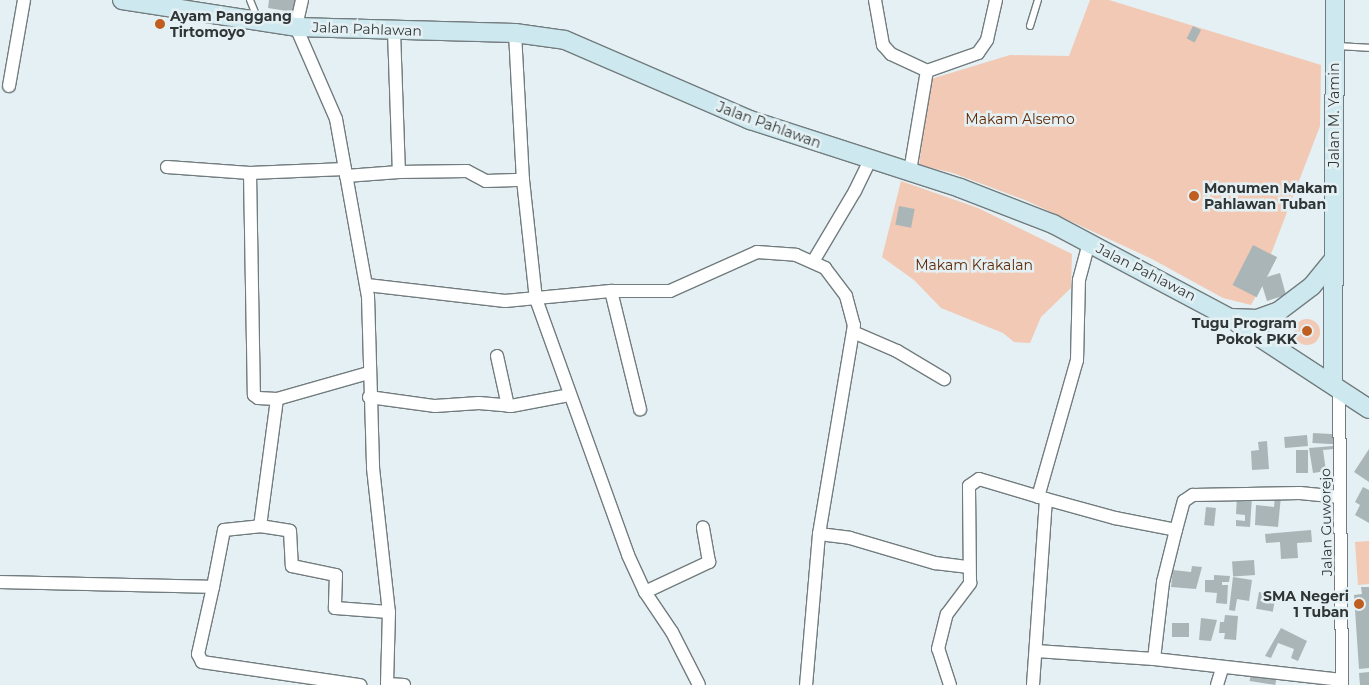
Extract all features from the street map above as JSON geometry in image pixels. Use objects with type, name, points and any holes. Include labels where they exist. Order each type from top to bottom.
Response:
[{"type":"main road","name":"Jalan Pahlawan","points":[[122,0],[151,2],[296,27],[515,33],[551,37],[579,44],[750,120],[870,160],[910,171],[1022,210],[1089,243],[1230,318],[1369,408]]},
{"type":"main road","name":"Jalan M. Yamin","points":[[1334,0],[1336,387]]},
{"type":"main road","points":[[1230,318],[1257,319],[1278,310],[1312,286],[1334,259]]},
{"type":"street","points":[[9,86],[24,0]]},
{"type":"street","points":[[302,0],[296,27],[332,108],[367,285],[369,397],[389,612],[387,684],[404,685]]},
{"type":"street","points":[[875,0],[884,45],[901,60],[927,71],[978,53],[987,40],[996,0]]},
{"type":"street","points":[[394,31],[399,172]]},
{"type":"street","points":[[515,33],[523,180],[536,299],[569,395],[645,592],[672,632],[699,685]]},
{"type":"street","points":[[910,171],[927,71]]},
{"type":"street","points":[[814,260],[851,199],[870,160]]},
{"type":"street","points":[[167,167],[250,173],[467,171],[486,181],[523,180]]},
{"type":"street","points":[[250,173],[253,389],[258,398],[277,399],[368,373]]},
{"type":"street","points":[[1033,685],[1042,498],[1077,360],[1078,290],[1089,243]]},
{"type":"street","points":[[367,285],[471,299],[536,299],[611,291],[670,291],[757,252],[796,255],[814,260],[835,277],[846,296],[854,317],[853,332],[819,534],[806,685]]},
{"type":"street","points":[[611,291],[640,409]]},
{"type":"street","points":[[853,332],[897,351],[944,380]]},
{"type":"street","points":[[497,356],[508,406]]},
{"type":"street","name":"Jalan Guworejo","points":[[1336,387],[1340,497],[1342,683]]},
{"type":"street","points":[[369,397],[435,406],[479,403],[508,406],[532,404],[569,395]]},
{"type":"street","points":[[260,526],[277,399]]},
{"type":"street","points":[[950,685],[938,649],[947,614],[970,583],[969,489],[972,482],[979,479],[1115,518],[1176,530]]},
{"type":"street","points":[[1154,659],[1163,582],[1184,501],[1193,496],[1300,493],[1340,497]]},
{"type":"street","points":[[360,685],[202,662],[198,654],[224,530],[260,526],[290,531],[292,566],[336,575],[336,608],[389,612]]},
{"type":"street","points":[[645,592],[708,563],[710,554],[703,528]]},
{"type":"street","points":[[819,534],[850,538],[935,562],[969,567]]},
{"type":"street","points":[[0,582],[213,587]]},
{"type":"street","points":[[1036,651],[1154,659],[1342,683]]},
{"type":"street","points":[[1217,685],[1222,669]]},
{"type":"lane","points":[[250,0],[259,22]]},
{"type":"lane","points":[[1030,26],[1038,0]]},
{"type":"lane","points":[[1334,46],[1369,48]]},
{"type":"green space","name":"Makam Alsemo","points":[[1090,0],[1109,0],[1321,65],[1320,126],[1271,254],[1277,257],[1251,305],[1223,298],[1152,259],[1025,200],[953,173],[919,165],[931,79],[1010,55],[1069,56]]},
{"type":"green space","name":"Makam Krakalan","points":[[901,181],[978,208],[1072,254],[1071,288],[1041,317],[1030,343],[1014,342],[1003,333],[941,308],[914,280],[882,257]]},
{"type":"green space","points":[[1307,319],[1316,323],[1320,332],[1316,341],[1307,345],[1298,341],[1294,332],[1298,323]]},
{"type":"green space","points":[[1369,541],[1369,584],[1358,585],[1355,542]]},
{"type":"building","points":[[269,0],[295,0],[293,12],[268,8]]},
{"type":"building","points":[[1193,26],[1201,30],[1195,43],[1187,38]]},
{"type":"building","points":[[899,206],[915,209],[911,228],[895,225]]},
{"type":"building","points":[[1253,245],[1277,257],[1257,297],[1233,285]]},
{"type":"building","points":[[1280,273],[1286,295],[1267,301],[1262,285],[1267,277]]},
{"type":"building","points":[[1313,433],[1335,434],[1334,444],[1312,443]]},
{"type":"building","points":[[1307,435],[1308,446],[1285,448],[1284,437]]},
{"type":"building","points":[[1267,441],[1269,469],[1252,470],[1251,451],[1259,450],[1258,442]]},
{"type":"building","points":[[1333,446],[1334,449],[1323,450],[1326,471],[1313,473],[1309,448]]},
{"type":"building","points":[[1369,449],[1369,482],[1354,472]]},
{"type":"building","points":[[1296,450],[1308,450],[1308,473],[1296,473]]},
{"type":"building","points":[[1363,487],[1369,490],[1369,523],[1355,515],[1360,505],[1355,502]]},
{"type":"building","points":[[1237,496],[1252,497],[1250,527],[1236,526],[1236,520],[1245,521],[1245,515],[1236,514]]},
{"type":"building","points":[[1275,496],[1281,496],[1278,527],[1255,525],[1256,505],[1274,507]]},
{"type":"building","points":[[1206,507],[1216,508],[1214,526],[1204,525]]},
{"type":"building","points":[[1311,530],[1312,542],[1297,543],[1298,558],[1281,559],[1280,542],[1266,543],[1265,534]]},
{"type":"building","points":[[1254,560],[1255,575],[1233,576],[1232,562]]},
{"type":"building","points":[[1192,566],[1202,567],[1196,589],[1171,587],[1173,570],[1191,572]]},
{"type":"building","points":[[1214,575],[1230,576],[1229,582],[1222,582],[1222,585],[1228,585],[1227,604],[1216,603],[1217,593],[1205,592],[1205,580],[1214,580]]},
{"type":"building","points":[[1233,577],[1252,580],[1249,601],[1237,599],[1235,611],[1229,610]]},
{"type":"building","points":[[1361,587],[1369,587],[1369,668],[1359,669],[1354,595],[1362,594]]},
{"type":"building","points":[[1259,592],[1276,595],[1273,612],[1256,609]]},
{"type":"building","points":[[1225,615],[1238,616],[1236,640],[1224,639],[1225,633],[1219,633],[1220,622],[1224,622]]},
{"type":"building","points":[[1201,618],[1217,620],[1211,641],[1199,640]]},
{"type":"building","points":[[1172,623],[1189,623],[1189,637],[1172,637]]},
{"type":"building","points":[[1281,628],[1307,641],[1298,661],[1291,658],[1294,649],[1278,643],[1271,658],[1265,656]]},
{"type":"building","points":[[1251,672],[1277,676],[1275,685],[1250,681]]},
{"type":"building","points":[[1369,672],[1369,685],[1360,685],[1359,673]]},
{"type":"place","name":"Ayam Panggang Tirtomoyo","points":[[160,24]]},
{"type":"place","name":"Monumen Makam Pahlawan Tuban","points":[[1194,196]]},
{"type":"place","name":"Tugu Program Pokok PKK","points":[[1307,331]]},
{"type":"place","name":"SMA Negeri 1 Tuban","points":[[1359,604]]}]
